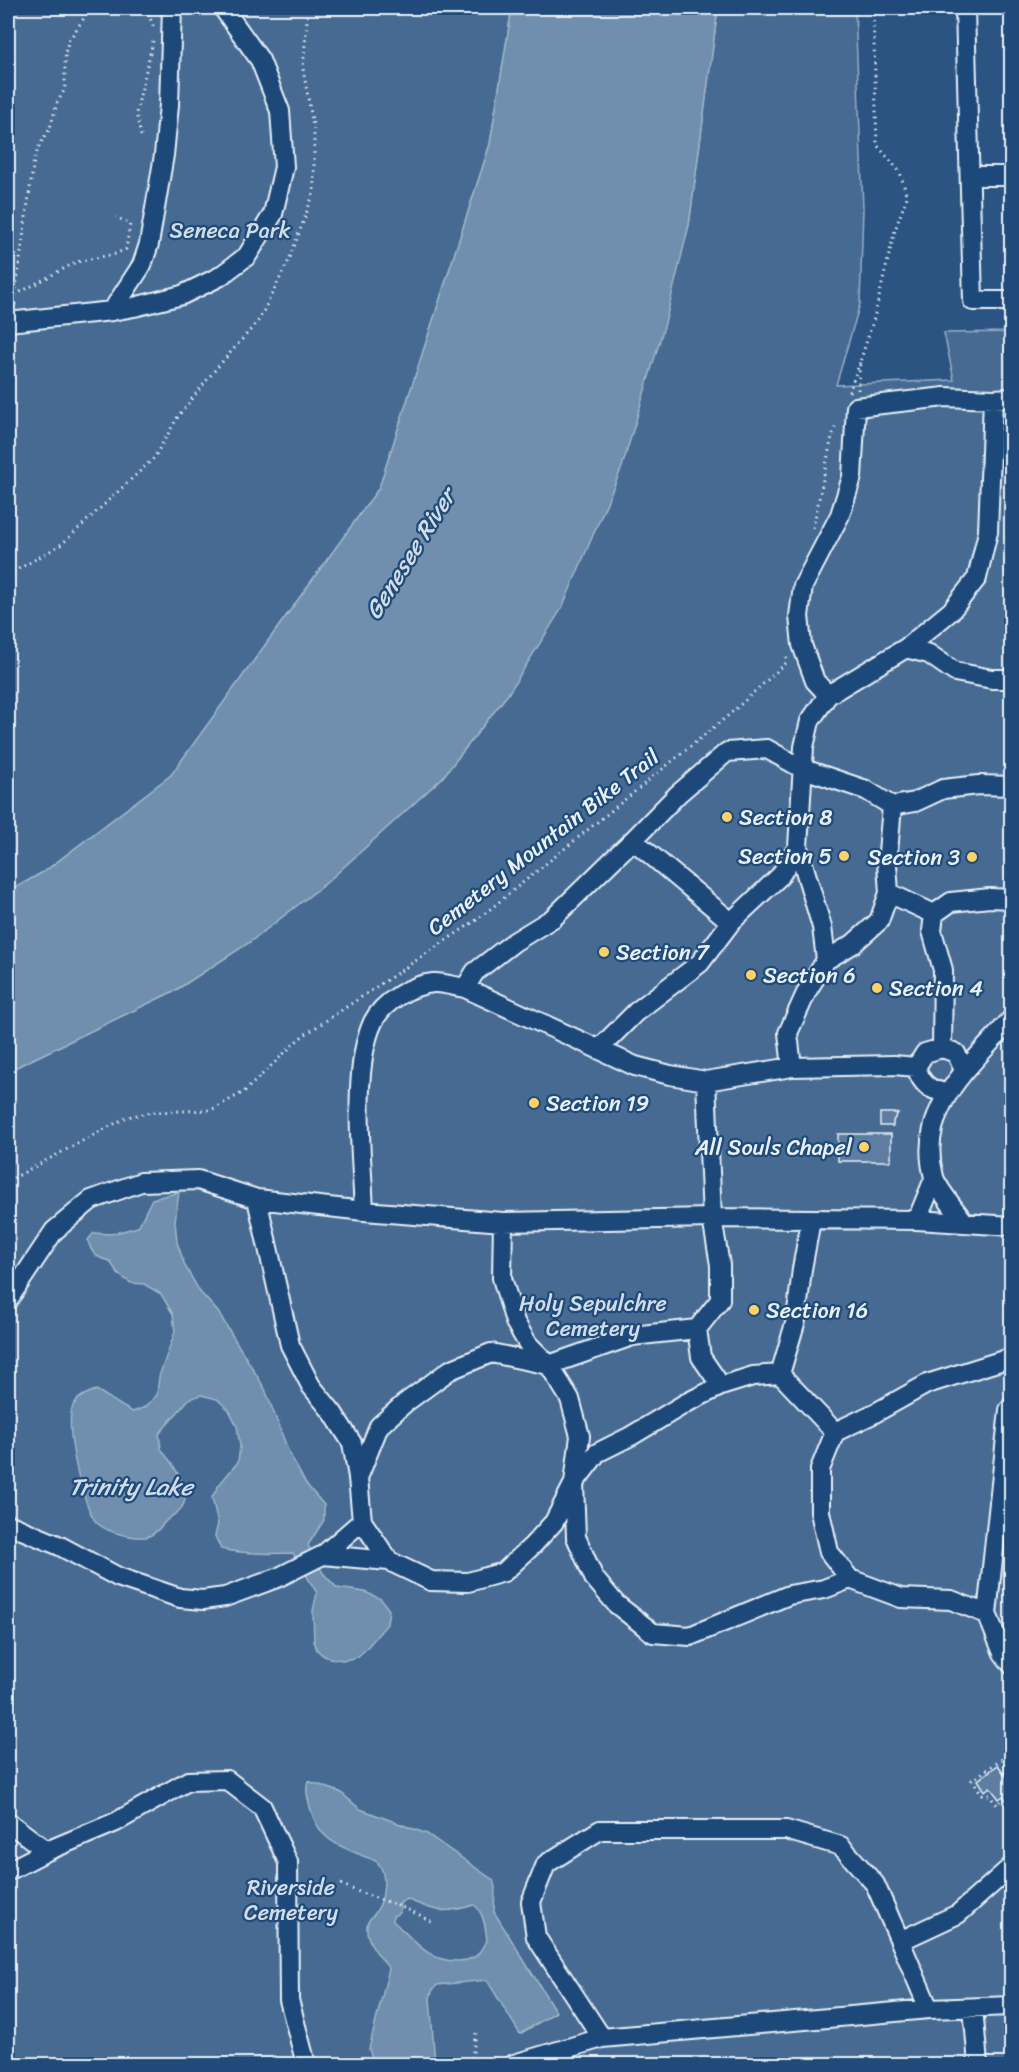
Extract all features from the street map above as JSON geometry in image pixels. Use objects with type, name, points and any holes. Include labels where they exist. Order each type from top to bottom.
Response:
[{"type":"lane","points":[[112,311],[142,265],[149,244],[164,155],[169,105],[172,8]]},
{"type":"lane","points":[[8,322],[112,311],[182,295],[219,277],[247,256],[273,214],[285,167],[280,111],[260,60],[223,8]]},
{"type":"lane","points":[[965,8],[973,302],[1011,301]]},
{"type":"lane","points":[[969,176],[1011,176]]},
{"type":"lane","points":[[828,695],[815,681],[802,645],[799,616],[803,586],[840,515],[852,477],[848,405],[945,397],[1011,398]]},
{"type":"lane","points":[[826,960],[822,927],[798,847],[801,768],[810,721],[828,695],[906,648],[951,611],[977,578],[987,532],[993,399]]},
{"type":"lane","points":[[906,648],[929,654],[955,672],[992,680],[1011,680]]},
{"type":"lane","points":[[465,988],[475,972],[514,942],[552,918],[678,794],[727,752],[766,749],[801,768],[866,790],[892,806],[915,802],[943,789],[979,785],[1011,786]]},
{"type":"lane","points":[[792,1067],[788,1033],[807,992],[826,960],[854,944],[879,921],[888,893],[887,864],[892,806]]},
{"type":"lane","points":[[633,840],[731,922]]},
{"type":"lane","points":[[599,1049],[636,1012],[700,963],[731,922],[780,876],[798,847]]},
{"type":"lane","points":[[888,893],[934,914]]},
{"type":"lane","points":[[934,914],[951,903],[990,897],[1011,898]]},
{"type":"lane","points":[[934,914],[932,931],[943,970],[942,1048]]},
{"type":"lane","points":[[364,1210],[360,1087],[364,1052],[373,1021],[391,1001],[412,987],[435,983],[465,988],[635,1066],[706,1081],[792,1067],[894,1065],[916,1067]]},
{"type":"lane","points":[[965,1223],[934,1179],[930,1151],[937,1112],[947,1093],[964,1070],[1011,1018]]},
{"type":"lane","points":[[947,1093],[932,1091],[921,1081],[916,1067],[924,1053],[942,1048],[956,1053],[964,1070]]},
{"type":"lane","points":[[358,1478],[379,1426],[405,1403],[450,1370],[491,1353],[549,1365],[632,1336],[697,1329],[720,1300],[720,1265],[712,1218],[706,1081]]},
{"type":"lane","points":[[917,1220],[934,1179]]},
{"type":"lane","points":[[8,1300],[54,1231],[91,1200],[141,1182],[198,1180],[257,1198],[503,1222],[712,1218],[917,1220],[1011,1226]]},
{"type":"lane","points":[[257,1198],[290,1345],[311,1386],[333,1413],[352,1443],[362,1521],[389,1561]]},
{"type":"lane","points":[[780,1374],[796,1320],[811,1220]]},
{"type":"lane","points":[[503,1222],[502,1278],[515,1322],[528,1344],[549,1365],[570,1399],[580,1436],[574,1483],[576,1537],[594,1578],[616,1604],[653,1633],[690,1636],[789,1595],[824,1589],[850,1579]]},
{"type":"lane","points":[[697,1329],[701,1357],[721,1386]]},
{"type":"lane","points":[[987,1614],[951,1600],[901,1598],[850,1579],[829,1552],[820,1512],[820,1469],[835,1432],[927,1384],[1011,1358]]},
{"type":"lane","points":[[323,1555],[389,1561],[430,1581],[468,1582],[504,1572],[554,1522],[574,1483],[597,1453],[721,1386],[753,1376],[780,1374]]},
{"type":"lane","points":[[780,1374],[835,1432]]},
{"type":"lane","points":[[1011,1406],[987,1614],[1003,1653],[1011,1665]]},
{"type":"lane","points":[[8,1524],[157,1592],[180,1598],[202,1600],[232,1595],[277,1578],[323,1555],[362,1521]]},
{"type":"lane","points":[[8,1870],[116,1822],[188,1781],[227,1780],[261,1807],[288,1862],[289,2000],[306,2064]]},
{"type":"lane","points":[[8,1822],[47,1851]]},
{"type":"lane","points":[[602,2038],[536,1937],[531,1902],[546,1864],[600,1830],[786,1830],[841,1846],[874,1884],[929,2009]]},
{"type":"lane","points":[[900,1941],[958,1914],[1011,1866]]},
{"type":"lane","points":[[514,2064],[602,2038],[929,2009],[1011,2006]]},
{"type":"lane","points":[[973,2008],[978,2064]]},
{"type":"path","points":[[91,8],[69,40],[65,53],[65,89],[57,103],[50,128],[34,160],[15,296],[76,262],[115,254],[126,249],[130,224],[116,218]]},
{"type":"path","points":[[811,538],[832,436],[848,405],[906,197],[900,172],[877,145],[873,8]]},
{"type":"path","points":[[141,136],[136,113],[157,31]]},
{"type":"path","points":[[848,405],[860,362]]},
{"type":"path","points":[[8,575],[62,544],[154,458]]},
{"type":"path","name":"Cemetery Mountain Bike Trail","points":[[8,1181],[127,1117],[153,1112],[211,1110],[243,1092],[300,1038],[478,919],[729,715],[786,663],[788,651]]},
{"type":"path","points":[[1011,1752],[972,1780],[982,1794],[989,1795],[996,1805],[1002,1801],[1011,1812]]},
{"type":"path","points":[[341,1884],[407,1908],[432,1922]]},
{"type":"path","points":[[471,2064],[476,2033]]},
{"type":"green space","name":"Seneca Park","points":[[8,8],[512,8],[490,144],[379,488],[171,775],[45,871],[8,892]]},
{"type":"green space","name":"Holy Sepulchre Cemetery","points":[[718,8],[855,8],[863,208],[860,304],[836,385],[954,380],[944,333],[1011,332],[1011,2064],[8,2064],[8,1071],[176,990],[250,942],[326,883],[442,778],[508,694],[689,225]]},
{"type":"water","name":"Genesee River","points":[[512,8],[718,8],[689,225],[665,323],[622,467],[562,608],[508,694],[442,778],[326,883],[250,942],[176,990],[8,1071],[8,892],[45,871],[171,775],[379,488],[490,144]]},
{"type":"water","name":"Trinity Lake","points":[[179,1192],[175,1221],[177,1242],[185,1266],[200,1292],[218,1312],[265,1389],[289,1453],[306,1484],[324,1505],[324,1520],[308,1545],[323,1573],[337,1588],[365,1592],[381,1599],[389,1610],[387,1624],[357,1657],[345,1660],[334,1659],[324,1656],[317,1650],[314,1641],[313,1611],[317,1593],[293,1553],[239,1552],[221,1549],[215,1536],[218,1524],[212,1497],[238,1462],[240,1446],[237,1426],[229,1410],[217,1399],[201,1395],[189,1399],[159,1434],[161,1448],[181,1480],[185,1498],[182,1508],[156,1532],[140,1537],[107,1529],[96,1522],[85,1500],[72,1445],[71,1413],[74,1404],[81,1397],[96,1390],[133,1412],[145,1407],[157,1395],[159,1377],[175,1332],[173,1314],[161,1294],[144,1284],[131,1283],[118,1274],[110,1261],[98,1257],[93,1252],[88,1240],[94,1233],[111,1234],[138,1227],[152,1199]]},
{"type":"water","points":[[308,1781],[340,1792],[360,1809],[427,1834],[493,1880],[494,1912],[556,2012],[520,2034],[487,1980],[437,1985],[430,1998],[435,2064],[374,2064],[369,2049],[389,1969],[372,1945],[367,1926],[382,1900],[383,1872],[377,1862],[335,1843],[323,1833],[313,1818]],"holes":[[[407,1899],[440,1910],[455,1910],[474,1905],[482,1916],[487,1941],[476,1956],[465,1960],[447,1960],[430,1954],[393,1921],[393,1916],[400,1913],[400,1903]]]},
{"type":"building","points":[[880,1113],[898,1113],[893,1126],[880,1126]]},
{"type":"building","name":"All Souls Chapel","points":[[838,1134],[891,1134],[891,1161],[838,1161]]},
{"type":"building","points":[[998,1765],[1011,1783],[1011,1807],[1003,1796],[999,1799],[990,1787],[985,1791],[978,1780]]},
{"type":"place","name":"Section 8","points":[[727,817]]},
{"type":"place","name":"Section 5","points":[[844,856]]},
{"type":"place","name":"Section 3","points":[[972,857]]},
{"type":"place","name":"Section 7","points":[[604,952]]},
{"type":"place","name":"Section 6","points":[[751,975]]},
{"type":"place","name":"Section 4","points":[[877,988]]},
{"type":"place","name":"Section 19","points":[[534,1103]]},
{"type":"place","name":"All Souls Chapel","points":[[864,1147]]},
{"type":"place","name":"Section 16","points":[[754,1310]]},
{"type":"park label","name":"Riverside Cemetery","points":[[291,1900]]}]
